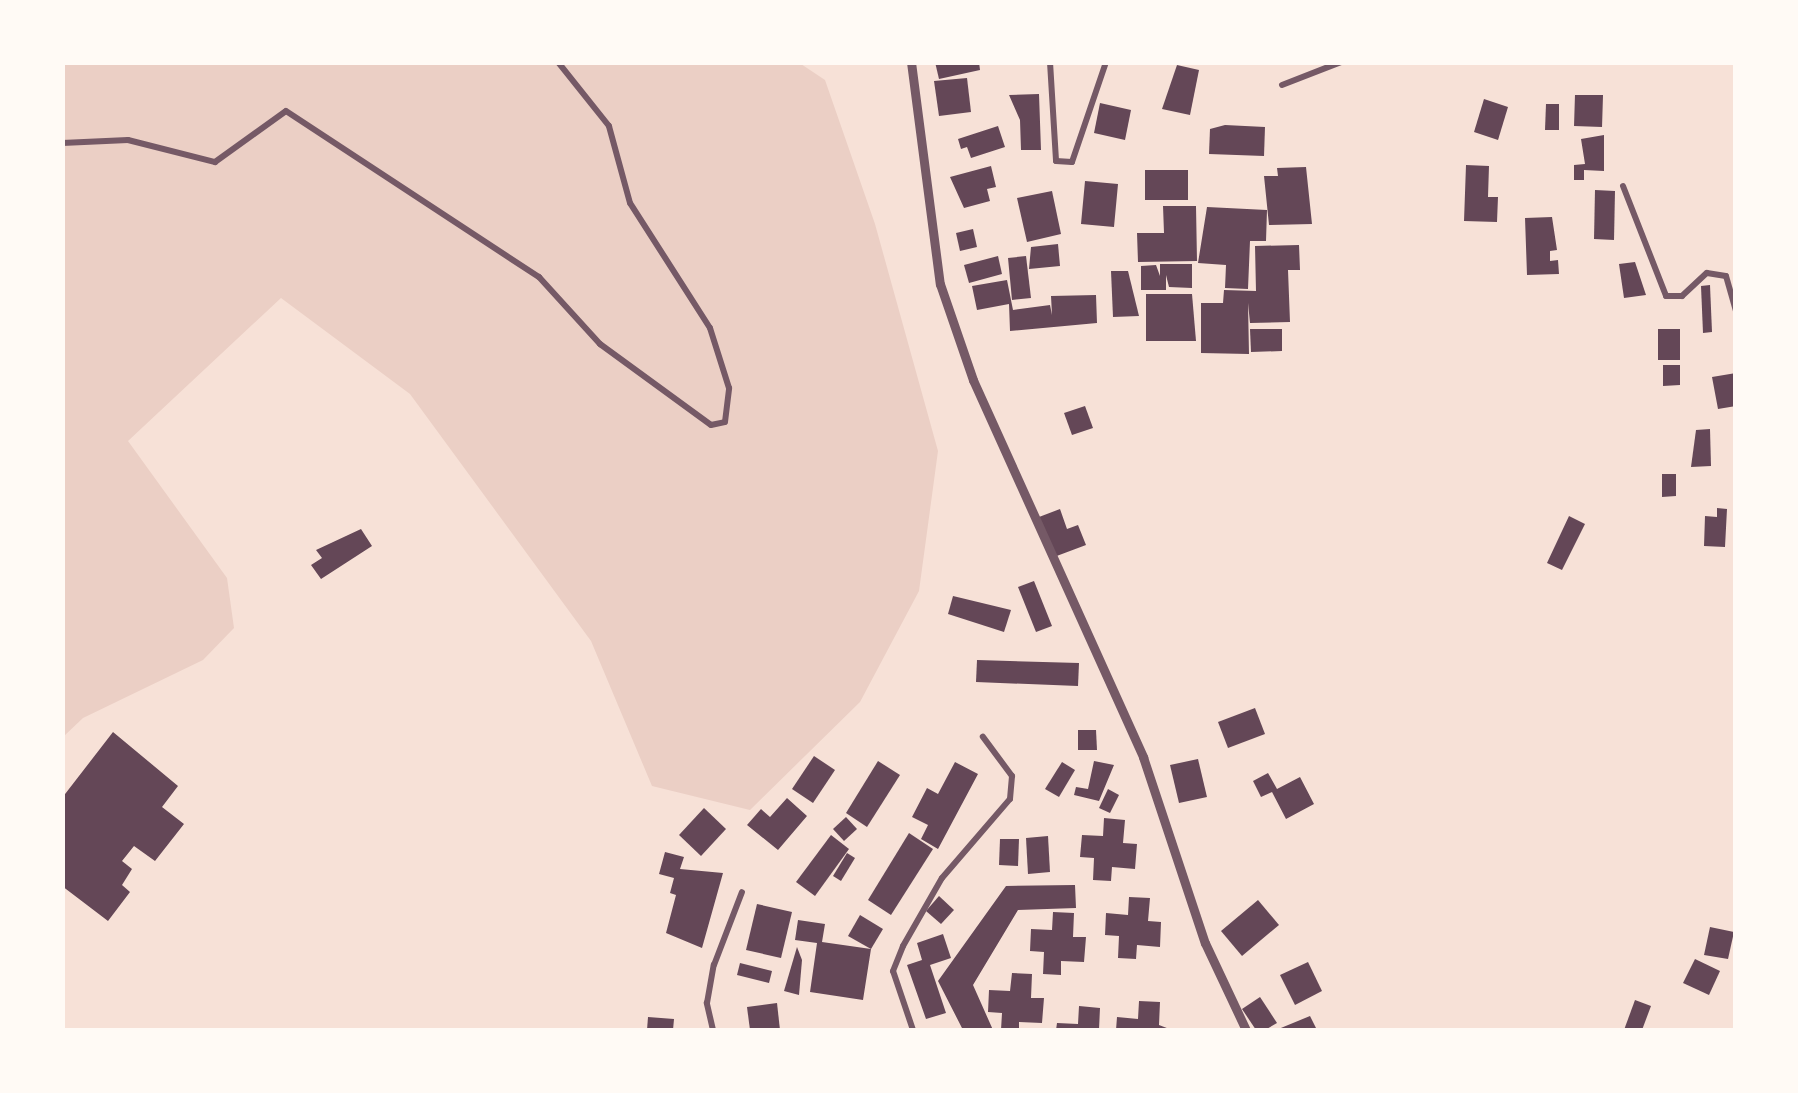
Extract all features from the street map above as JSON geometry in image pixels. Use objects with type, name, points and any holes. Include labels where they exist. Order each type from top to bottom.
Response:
[{"type":"street","points":[[62,143],[128,140],[215,162],[286,111],[538,277],[600,344],[711,425],[725,422],[728,388],[710,328],[630,203],[609,126],[558,62]]},
{"type":"street","points":[[911,62],[940,284],[973,380],[1143,757],[1205,943],[1246,1030]]},
{"type":"street","points":[[1050,62],[1056,161],[1072,162],[1106,62]]},
{"type":"street","points":[[1282,85],[1341,62]]},
{"type":"street","points":[[1623,186],[1666,296],[1682,296],[1707,273],[1726,276],[1736,312]]},
{"type":"street","points":[[912,1030],[894,971],[903,946],[942,878],[1010,800],[1012,776],[983,736]]},
{"type":"street","points":[[713,1030],[708,1003],[714,964],[742,892]]},
{"type":"shaded area","points":[[798,62],[825,80],[875,224],[938,451],[919,591],[860,702],[750,810],[652,786],[591,641],[410,394],[281,298],[128,441],[227,578],[234,628],[203,660],[83,718],[63,737],[63,63]]},
{"type":"building","points":[[935,62],[979,62],[980,70],[939,79]]},
{"type":"building","points":[[1177,65],[1199,70],[1190,115],[1162,109]]},
{"type":"building","points":[[967,78],[971,112],[939,116],[934,81]]},
{"type":"building","points":[[1039,94],[1041,150],[1021,150],[1020,120],[1009,95]]},
{"type":"building","points":[[1575,95],[1603,95],[1602,127],[1574,126]]},
{"type":"building","points":[[1484,99],[1508,107],[1498,140],[1474,132]]},
{"type":"building","points":[[1100,103],[1131,110],[1125,140],[1094,133]]},
{"type":"building","points":[[1546,104],[1559,104],[1559,130],[1545,130]]},
{"type":"building","points":[[1225,125],[1265,127],[1264,156],[1209,154],[1210,129]]},
{"type":"building","points":[[998,126],[1005,147],[971,158],[967,147],[961,149],[958,139]]},
{"type":"building","points":[[1604,135],[1604,171],[1584,170],[1584,180],[1574,180],[1574,165],[1585,164],[1581,139]]},
{"type":"building","points":[[1466,165],[1489,166],[1488,197],[1498,197],[1497,222],[1464,221]]},
{"type":"building","points":[[991,166],[996,187],[987,189],[990,201],[964,208],[950,177]]},
{"type":"building","points":[[1306,167],[1312,224],[1269,225],[1264,176],[1278,176],[1277,168]]},
{"type":"building","points":[[1145,170],[1188,170],[1188,200],[1145,200]]},
{"type":"building","points":[[1085,181],[1118,184],[1114,227],[1081,224]]},
{"type":"building","points":[[1595,190],[1615,191],[1614,240],[1594,239]]},
{"type":"building","points":[[1052,191],[1061,234],[1027,242],[1017,198]]},
{"type":"building","points":[[1163,206],[1196,206],[1197,261],[1138,262],[1137,233],[1164,233]]},
{"type":"building","points":[[1207,207],[1267,210],[1266,241],[1250,241],[1248,289],[1225,288],[1226,265],[1198,263]]},
{"type":"building","points":[[1552,217],[1557,250],[1550,251],[1550,261],[1558,260],[1559,274],[1527,275],[1525,218]]},
{"type":"building","points":[[973,229],[977,247],[960,251],[956,233]]},
{"type":"building","points":[[1058,244],[1060,266],[1029,269],[1031,247]]},
{"type":"building","points":[[1299,245],[1300,270],[1288,270],[1290,322],[1250,323],[1248,303],[1249,354],[1201,353],[1201,303],[1223,303],[1224,290],[1256,291],[1255,246]]},
{"type":"building","points":[[998,256],[1002,274],[969,283],[964,265]]},
{"type":"building","points":[[1026,256],[1031,298],[1012,300],[1008,258]]},
{"type":"building","points":[[1635,262],[1646,295],[1624,298],[1619,264]]},
{"type":"building","points":[[1160,264],[1192,264],[1192,288],[1169,287],[1166,275],[1166,290],[1141,290],[1141,266],[1156,265],[1160,276]]},
{"type":"building","points":[[1111,271],[1128,271],[1139,316],[1113,317]]},
{"type":"building","points":[[1007,280],[1013,310],[1050,305],[1052,315],[1051,296],[1096,295],[1097,323],[1010,331],[1009,304],[977,310],[972,286]]},
{"type":"building","points":[[1710,285],[1712,332],[1703,333],[1701,286]]},
{"type":"building","points":[[1146,294],[1192,294],[1196,341],[1146,341]]},
{"type":"building","points":[[1250,329],[1282,329],[1282,351],[1251,352]]},
{"type":"building","points":[[1658,329],[1680,329],[1680,360],[1658,360]]},
{"type":"building","points":[[1663,365],[1680,365],[1680,385],[1663,386]]},
{"type":"building","points":[[1736,373],[1736,406],[1718,409],[1712,377]]},
{"type":"building","points":[[1085,406],[1093,428],[1072,435],[1064,413]]},
{"type":"building","points":[[1710,429],[1711,466],[1691,467],[1696,430]]},
{"type":"building","points":[[1662,474],[1676,474],[1676,496],[1662,497]]},
{"type":"building","points":[[1717,508],[1727,509],[1725,547],[1704,546],[1705,516],[1717,517]]},
{"type":"building","points":[[1060,509],[1067,529],[1078,525],[1086,545],[1054,557],[1039,517]]},
{"type":"building","points":[[1569,516],[1585,524],[1562,570],[1547,563]]},
{"type":"building","points":[[361,529],[372,546],[321,579],[311,565],[322,558],[316,550]]},
{"type":"building","points":[[1034,581],[1052,626],[1036,632],[1018,587]]},
{"type":"building","points":[[953,596],[1011,610],[1004,632],[948,614]]},
{"type":"building","points":[[977,660],[1079,663],[1078,686],[976,682]]},
{"type":"building","points":[[1255,708],[1265,734],[1228,748],[1218,722]]},
{"type":"building","points":[[1078,730],[1096,730],[1097,750],[1078,750]]},
{"type":"building","points":[[113,732],[178,786],[162,807],[184,824],[155,861],[134,846],[122,861],[132,869],[122,885],[130,892],[108,921],[62,886],[62,798]]},
{"type":"building","points":[[814,756],[835,770],[813,803],[792,789]]},
{"type":"building","points":[[1198,759],[1207,797],[1179,803],[1170,765]]},
{"type":"building","points":[[878,761],[900,775],[867,827],[846,813]]},
{"type":"building","points":[[1094,761],[1114,765],[1099,801],[1074,795],[1076,787],[1088,789]]},
{"type":"building","points":[[955,762],[978,774],[938,849],[921,839],[928,825],[912,817],[927,788],[938,794]]},
{"type":"building","points":[[1062,762],[1075,770],[1059,797],[1045,789]]},
{"type":"building","points":[[1268,773],[1277,789],[1300,777],[1314,804],[1286,819],[1272,792],[1261,797],[1253,781]]},
{"type":"building","points":[[1108,789],[1119,795],[1110,813],[1099,808]]},
{"type":"building","points":[[787,798],[807,816],[778,850],[747,825],[761,809],[770,817]]},
{"type":"building","points":[[704,808],[726,829],[701,856],[679,835]]},
{"type":"building","points":[[846,817],[857,829],[844,841],[833,829]]},
{"type":"building","points":[[1104,818],[1125,820],[1123,843],[1137,844],[1135,869],[1112,867],[1111,881],[1093,880],[1094,858],[1080,857],[1082,835],[1103,836]]},
{"type":"building","points":[[909,833],[933,849],[891,915],[868,900]]},
{"type":"building","points":[[831,835],[849,849],[815,896],[796,882]]},
{"type":"building","points":[[1048,836],[1050,872],[1028,874],[1026,838]]},
{"type":"building","points":[[1000,839],[1019,839],[1018,866],[999,865]]},
{"type":"building","points":[[665,852],[684,857],[680,869],[723,873],[702,948],[666,933],[676,895],[670,893],[674,878],[659,874]]},
{"type":"building","points":[[847,853],[855,858],[841,881],[833,876]]},
{"type":"building","points":[[1075,885],[1076,908],[1018,910],[973,985],[993,1030],[963,1030],[938,981],[1006,886]]},
{"type":"building","points":[[939,896],[954,910],[941,924],[926,911]]},
{"type":"building","points":[[1129,897],[1150,898],[1148,921],[1161,922],[1160,947],[1137,945],[1136,959],[1118,958],[1119,936],[1105,935],[1106,913],[1128,915]]},
{"type":"building","points":[[1258,900],[1279,925],[1242,956],[1221,931]]},
{"type":"building","points":[[757,904],[792,912],[781,958],[746,950]]},
{"type":"building","points":[[1053,912],[1074,913],[1073,937],[1086,937],[1084,962],[1061,961],[1061,975],[1043,974],[1044,952],[1030,951],[1031,929],[1052,930]]},
{"type":"building","points":[[860,915],[883,929],[871,949],[848,936]]},
{"type":"building","points":[[798,920],[825,924],[822,942],[871,949],[863,1000],[810,992],[817,943],[795,940]]},
{"type":"building","points":[[1710,927],[1734,932],[1728,959],[1704,955]]},
{"type":"building","points":[[943,934],[951,958],[930,965],[946,1013],[926,1019],[907,965],[922,960],[917,943]]},
{"type":"building","points":[[797,947],[802,960],[799,995],[784,991]]},
{"type":"building","points":[[1695,959],[1720,971],[1709,995],[1683,983]]},
{"type":"building","points":[[1308,962],[1322,991],[1295,1005],[1280,975]]},
{"type":"building","points":[[740,963],[772,971],[769,983],[737,975]]},
{"type":"building","points":[[1012,973],[1032,974],[1031,998],[1044,998],[1042,1023],[1019,1022],[1019,1030],[1001,1030],[1002,1013],[988,1012],[989,990],[1010,991]]},
{"type":"building","points":[[1260,997],[1277,1023],[1265,1030],[1256,1030],[1242,1009]]},
{"type":"building","points":[[1635,1000],[1651,1006],[1642,1030],[1624,1030]]},
{"type":"building","points":[[1139,1001],[1160,1002],[1159,1025],[1172,1030],[1116,1030],[1117,1017],[1138,1019]]},
{"type":"building","points":[[777,1003],[780,1030],[750,1030],[747,1007]]},
{"type":"building","points":[[1079,1006],[1100,1008],[1099,1030],[1056,1030],[1057,1023],[1078,1024]]},
{"type":"building","points":[[1310,1016],[1317,1030],[1276,1030]]},
{"type":"building","points":[[648,1017],[674,1019],[673,1030],[647,1030]]}]
